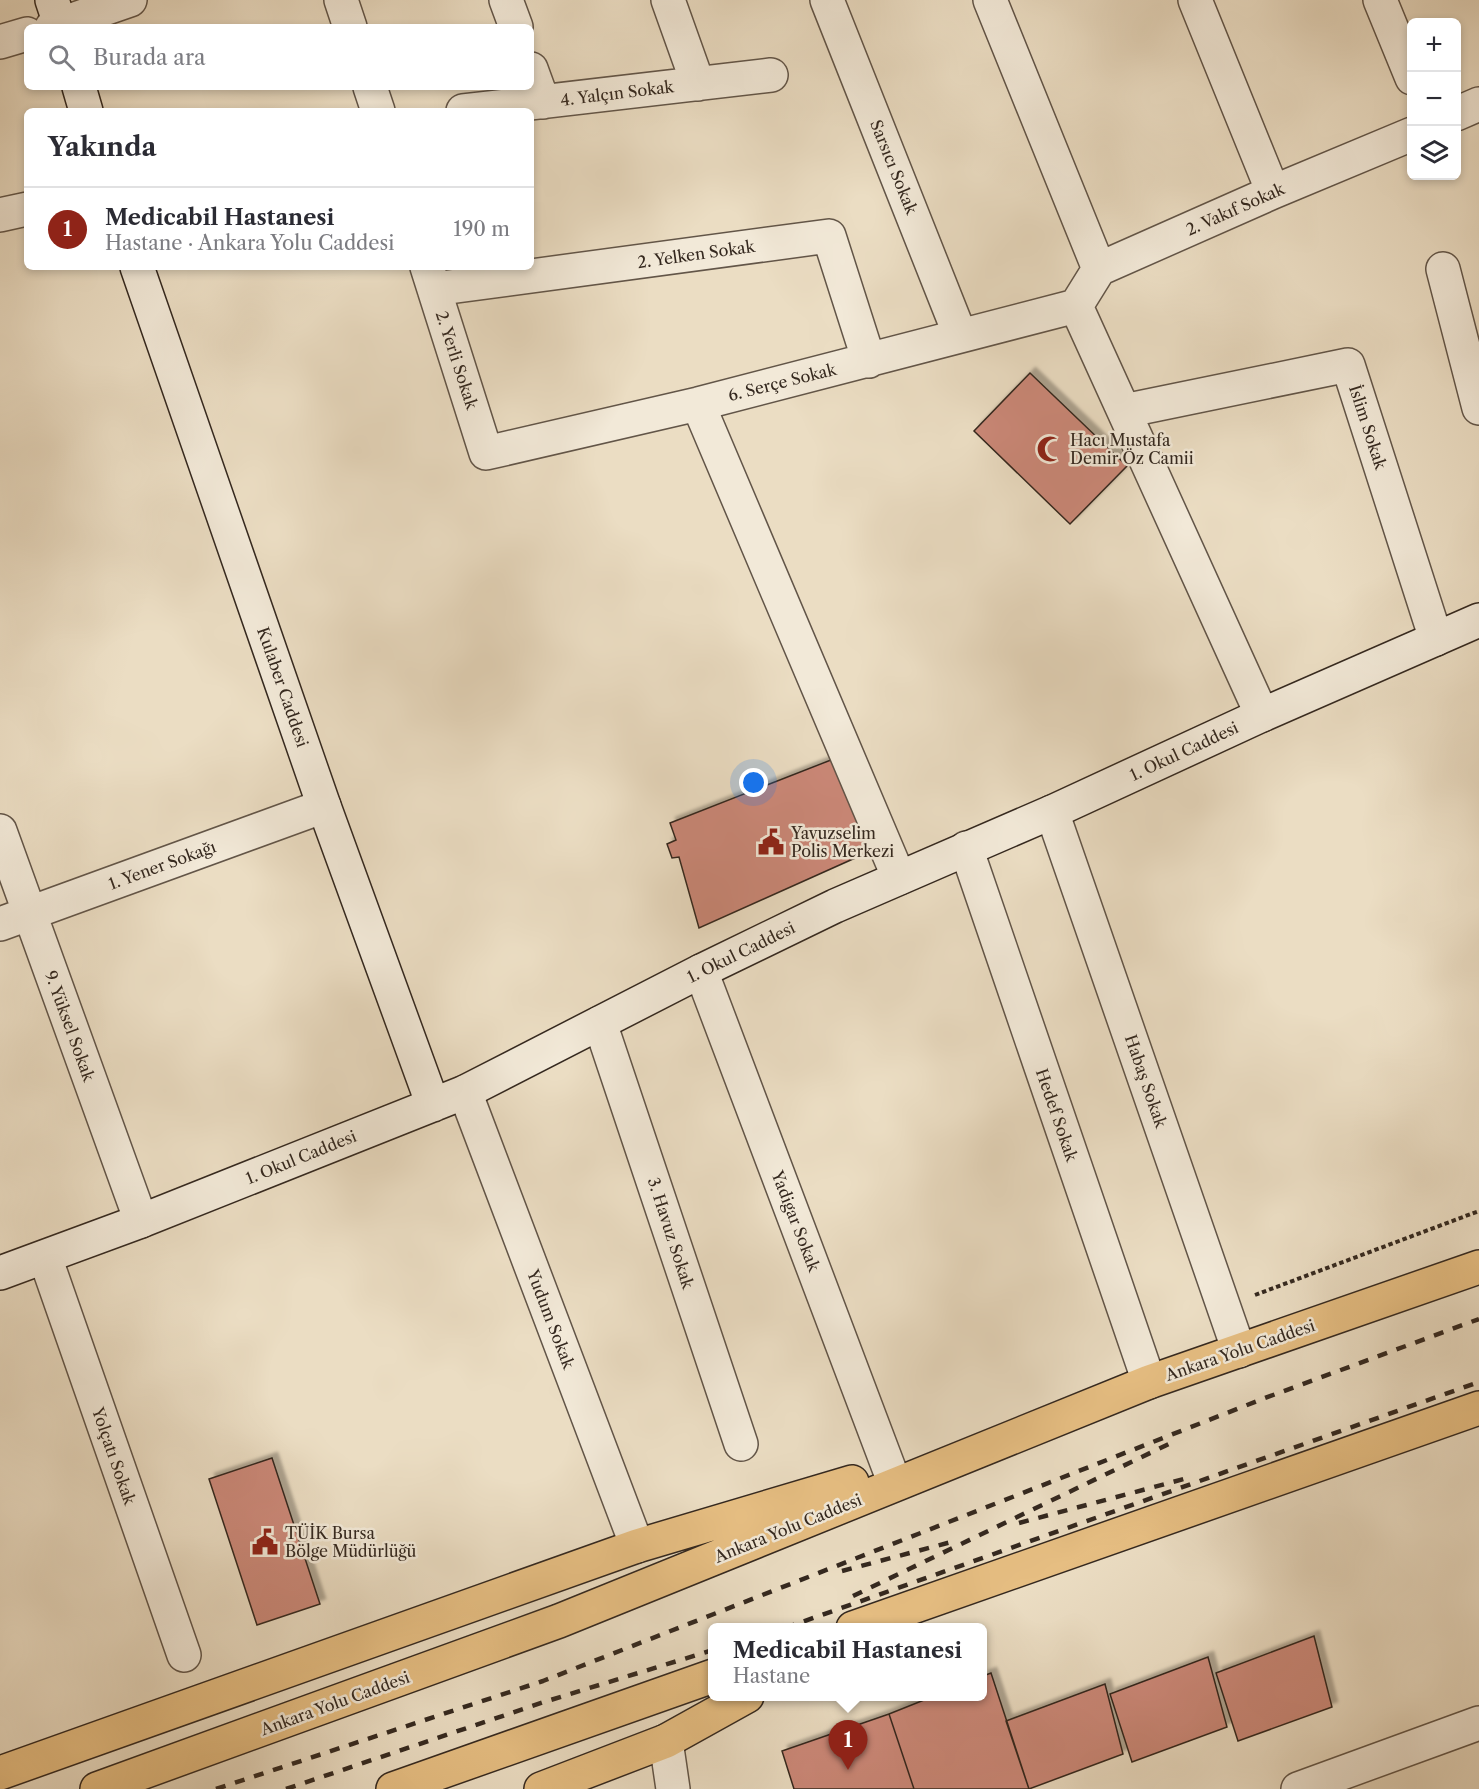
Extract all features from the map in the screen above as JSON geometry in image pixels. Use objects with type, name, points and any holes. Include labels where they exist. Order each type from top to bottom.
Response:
[{"type":"highway","name":"Ankara Yolu Caddesi","points":[[97,1789],[559,1621],[1149,1382],[1479,1267]]},
{"type":"highway","points":[[0,1773],[637,1546],[890,1471],[1149,1382]]},
{"type":"highway","points":[[883,1620],[1479,1408]]},
{"type":"highway","points":[[393,1789],[708,1678]]},
{"type":"highway","points":[[541,1789],[666,1742],[738,1701]]},
{"type":"street","points":[[56,20],[130,0]]},
{"type":"street","points":[[341,0],[349,24]]},
{"type":"street","points":[[506,0],[515,24]]},
{"type":"street","points":[[668,0],[698,84]]},
{"type":"street","name":"Sarsıcı Sokak","points":[[828,0],[960,335]]},
{"type":"street","points":[[990,0],[1099,269],[1076,306],[1262,715]]},
{"type":"street","points":[[1195,0],[1273,192]]},
{"type":"street","points":[[1380,0],[1410,72]]},
{"type":"street","points":[[0,42],[24,35]]},
{"type":"street","name":"4. Yalçın Sokak","points":[[490,108],[771,75]]},
{"type":"street","points":[[534,77],[543,102]]},
{"type":"street","points":[[80,90],[85,108]]},
{"type":"street","points":[[371,90],[377,108]]},
{"type":"street","points":[[1461,112],[1479,104]]},
{"type":"street","name":"2. Vakıf Sokak","points":[[1099,269],[1407,136]]},
{"type":"street","points":[[0,215],[24,210]]},
{"type":"street","name":"2. Yelken Sokak","points":[[534,267],[829,236],[869,361]]},
{"type":"street","points":[[1443,269],[1479,408]]},
{"type":"street","name":"Kulaber Caddesi","points":[[138,270],[324,806],[433,1105]]},
{"type":"street","name":"2. Yelken Sokak","points":[[431,278],[507,270]]},
{"type":"street","name":"2. Yerli Sokak","points":[[431,278],[486,453]]},
{"type":"street","name":"6. Serçe Sokak","points":[[486,453],[698,404],[1076,306]]},
{"type":"street","name":"İslim Sokak","points":[[1124,411],[1348,365],[1436,639]]},
{"type":"street","points":[[698,404],[899,878]]},
{"type":"street","name":"1. Okul Caddesi","points":[[0,1273],[141,1221],[465,1092],[701,971],[835,906],[1052,812],[1262,715],[1479,620]]},
{"type":"street","name":"1. Yener Sokağı","points":[[14,919],[324,806]]},
{"type":"street","name":"Habaş Sokak","points":[[1052,812],[1239,1351]]},
{"type":"street","name":"9. Yüksel Sokak","points":[[0,831],[14,919],[141,1221]]},
{"type":"street","name":"Hedef Sokak","points":[[966,849],[1149,1382]]},
{"type":"street","name":"Yadigar Sokak","points":[[701,971],[890,1471]]},
{"type":"street","name":"3. Havuz Sokak","points":[[600,1023],[741,1444]]},
{"type":"street","name":"Yudum Sokak","points":[[465,1092],[637,1546]]},
{"type":"street","name":"Yolçatı Sokak","points":[[45,1257],[184,1654]]},
{"type":"street","points":[[1298,1789],[1479,1723]]},
{"type":"street","points":[[666,1742],[673,1789]]},
{"type":"path","points":[[1224,1306],[1479,1211]]},
{"type":"building","name":"Hacı Mustafa Demir Öz Camii","points":[[1030,373],[1127,466],[1070,524],[974,431]]},
{"type":"building","name":"Yavuzselim Polis Merkezi","points":[[836,758],[873,850],[699,928],[679,857],[672,858],[667,844],[676,840],[670,823]]},
{"type":"building","name":"TÜİK Bursa Bölge Müdürlüğü","points":[[272,1458],[320,1604],[257,1625],[209,1479]]},
{"type":"building","points":[[1314,1636],[1332,1707],[1238,1741],[1216,1673]]},
{"type":"building","points":[[1208,1657],[1227,1727],[1132,1762],[1110,1694]]},
{"type":"building","points":[[991,1673],[1029,1789],[914,1789],[889,1714],[922,1701],[987,1701],[987,1674]]},
{"type":"building","points":[[1105,1684],[1123,1754],[1029,1789],[1006,1721]]},
{"type":"building","points":[[889,1714],[914,1789],[794,1789],[782,1751]]},
{"type":"railway","points":[[216,1789],[543,1681],[1265,1398],[1479,1319]]},
{"type":"railway","points":[[799,1623],[1479,1382]]},
{"type":"railway","points":[[853,1596],[1175,1441]]},
{"type":"railway","points":[[1019,1523],[1184,1479]]},
{"type":"railway","points":[[842,1571],[955,1541]]},
{"type":"railway","points":[[286,1789],[544,1702],[708,1652]]},
{"type":"place","name":"Hacı Mustafa Demir Öz Camii","points":[[1050,449]]},
{"type":"place","name":"Yavuzselim Polis Merkezi","points":[[771,842]]},
{"type":"place","name":"TÜİK Bursa Bölge Müdürlüğü","points":[[265,1542]]},
{"type":"place","name":"Medicabil Hastanesi","points":[[848,1770]]}]
